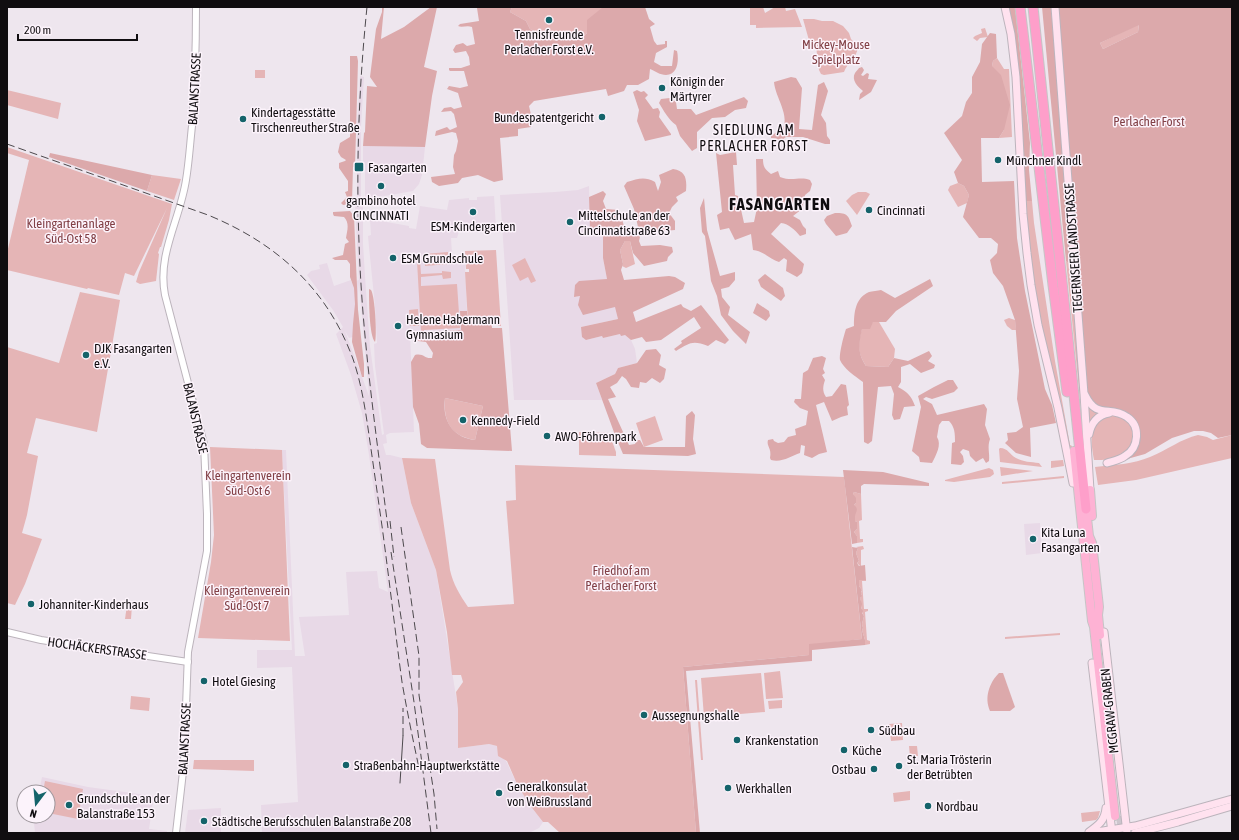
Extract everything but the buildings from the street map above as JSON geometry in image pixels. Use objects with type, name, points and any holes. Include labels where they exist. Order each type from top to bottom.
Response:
[{"type":"highway","points":[[1020,7],[1080,504],[1092,543]]},
{"type":"highway","points":[[1032,7],[1083,510],[1092,621],[1092,663]]},
{"type":"highway","points":[[1073,483],[1077,505],[1083,510]]},
{"type":"highway","points":[[1090,490],[1093,536],[1092,543],[1099,607],[1102,614],[1104,632]]},
{"type":"highway","name":"MCGRAW-GRABEN","points":[[1092,621],[1118,816],[1098,615],[1099,607]]},
{"type":"main road","points":[[1005,7],[1011,34],[1016,77],[1023,214],[1031,285],[1038,325],[1058,408],[1073,483]]},
{"type":"main road","name":"TEGERNSEER LANDSTRASSE","points":[[1055,7],[1090,490]]},
{"type":"main road","points":[[1084,394],[1088,401],[1096,409],[1117,412],[1126,416],[1132,422],[1136,430],[1136,440],[1133,448],[1125,456],[1107,463]]},
{"type":"main road","points":[[1087,439],[1092,425],[1098,417],[1117,412]]},
{"type":"main road","points":[[1104,632],[1127,830]]},
{"type":"main road","points":[[1092,663],[1112,831]]},
{"type":"main road","points":[[1089,833],[1098,826],[1104,818],[1107,788]]},
{"type":"main road","points":[[1089,833],[1127,830],[1232,799]]},
{"type":"main road","points":[[1135,833],[1232,806]]},
{"type":"street","name":"BALANSTRASSE","points":[[176,833],[184,763],[190,641],[207,549],[207,521],[205,453],[201,431],[165,296],[163,274],[166,252],[187,177],[195,79],[196,7]]},
{"type":"street","name":"HOCHÄCKERSTRASSE","points":[[7,632],[41,640],[188,662]]},
{"type":"shaded area","points":[[360,76],[364,77],[361,127],[361,201],[363,201],[363,244],[370,346],[382,435],[384,434],[375,366],[374,344],[377,343],[368,236],[371,235],[370,219],[409,226],[409,228],[416,229],[420,206],[447,210],[449,200],[469,198],[469,200],[477,200],[477,197],[494,196],[496,228],[460,228],[457,238],[451,238],[452,254],[465,265],[467,311],[460,312],[461,330],[410,333],[414,432],[390,433],[386,435],[387,443],[383,444],[386,455],[402,458],[411,503],[436,570],[458,709],[458,748],[489,744],[497,746],[529,804],[543,822],[539,828],[529,833],[262,833],[261,805],[298,802],[292,667],[257,668],[257,650],[292,650],[282,450],[286,450],[295,656],[305,656],[299,617],[349,615],[346,572],[377,571],[379,588],[388,592],[362,413],[351,375],[336,334],[343,327],[333,310],[307,275],[311,271],[320,269],[319,265],[327,263],[334,286],[351,280],[351,282],[359,280],[355,205],[357,201],[357,127]],"holes":[[[359,283],[369,396],[345,331],[349,338],[353,337]]]},
{"type":"shaded area","points":[[363,146],[425,147],[422,175],[419,184],[413,191],[373,198],[365,197]]},
{"type":"shaded area","points":[[589,186],[590,230],[603,230],[603,258],[607,279],[575,297],[580,296],[616,307],[618,319],[581,327],[586,340],[602,336],[603,338],[620,334],[625,335],[631,340],[635,349],[637,363],[618,368],[615,374],[596,383],[602,400],[514,400],[500,195],[578,190]]},
{"type":"shaded area","name":"Kita Luna Fasangarten","points":[[1040,523],[1042,553],[1026,555],[1024,524]]},
{"type":"shaded area","name":"Grundschule an der Balanstraße 153","points":[[42,777],[88,787],[154,796],[149,829],[167,831],[167,833],[35,833],[34,824],[56,824],[56,784],[41,784]]},
{"type":"shaded area","name":"Städtische Berufsschulen Balanstraße 208","points":[[221,808],[221,833],[185,833],[188,810]]},
{"type":"green space","points":[[382,7],[384,7],[381,39],[404,27],[431,7],[437,7],[424,67],[437,71],[425,147],[363,146],[367,86],[377,87],[370,77],[376,29],[382,12]]},
{"type":"green space","points":[[476,7],[512,7],[510,12],[526,21],[530,29],[554,41],[557,41],[562,35],[569,40],[577,40],[581,38],[587,33],[587,20],[603,7],[645,7],[649,19],[655,24],[650,27],[654,41],[657,45],[665,44],[665,41],[667,41],[667,47],[656,53],[654,62],[661,66],[672,66],[674,50],[677,51],[677,66],[673,73],[666,75],[650,69],[649,79],[638,85],[627,85],[624,91],[608,96],[606,89],[534,101],[529,106],[532,119],[531,127],[518,129],[518,136],[500,138],[503,180],[494,182],[478,175],[462,178],[458,183],[439,186],[432,182],[431,177],[455,174],[453,167],[454,155],[458,141],[456,133],[452,132],[435,136],[436,131],[447,127],[450,130],[457,127],[454,114],[451,111],[441,112],[444,108],[451,107],[454,109],[462,107],[458,93],[447,89],[449,86],[460,88],[468,86],[464,71],[450,71],[449,68],[461,68],[470,65],[469,57],[466,51],[455,53],[453,50],[456,45],[463,43],[467,46],[475,44],[472,27],[458,26],[460,24],[479,21]]},
{"type":"green space","points":[[512,7],[603,7],[589,31],[582,38],[573,41],[560,38],[559,40],[554,41],[530,29],[526,21],[510,12]]},
{"type":"green space","points":[[750,7],[763,7],[765,13],[775,7],[785,7],[786,11],[795,9],[802,27],[756,28],[756,25],[750,25]]},
{"type":"green space","points":[[1008,7],[1015,7],[1030,143],[1029,170],[1032,201],[1026,201],[1018,78]]},
{"type":"green space","points":[[1042,7],[1051,7],[1072,266],[1066,261]]},
{"type":"green space","name":"Perlacher Forst","points":[[1058,7],[1232,7],[1232,435],[1218,438],[1211,433],[1194,431],[1172,438],[1145,454],[1127,459],[1136,448],[1134,419],[1118,409],[1096,406],[1091,401],[1087,392]],"holes":[[[1139,25],[1138,32],[1103,49],[1100,43]]]},
{"type":"green space","name":"Mickey-Mouse Spielplatz","points":[[803,19],[833,21],[843,26],[849,33],[851,39],[858,47],[856,54],[844,72],[824,75],[821,74],[819,70],[816,46],[810,44]]},
{"type":"green space","points":[[1139,24],[1138,32],[1103,49],[1100,43]]},
{"type":"green space","points":[[985,28],[988,37],[980,38],[977,41],[973,38],[982,33],[981,29]]},
{"type":"green space","points":[[990,33],[996,34],[997,58],[993,61],[992,66],[1001,75],[1010,105],[1004,130],[999,138],[981,138],[982,182],[1014,181],[1017,238],[1025,291],[1045,389],[1052,405],[1056,423],[1030,428],[1031,457],[1016,453],[1005,443],[1008,440],[1007,433],[1016,432],[1023,427],[1017,399],[1019,371],[1015,320],[1003,286],[993,273],[990,260],[997,253],[998,244],[991,238],[979,238],[963,217],[969,195],[964,186],[958,183],[954,172],[962,160],[944,133],[962,116],[966,102],[972,93],[972,77],[980,62],[982,44]]},
{"type":"green space","points":[[350,56],[357,56],[358,61],[355,167],[353,167],[352,202],[351,204],[343,205],[341,203],[347,197],[345,192],[348,191],[348,181],[339,168],[339,163],[346,160],[341,157],[338,152],[340,143],[350,137]]},
{"type":"green space","points":[[997,58],[1004,69],[1009,69],[1012,137],[999,138],[1004,130],[992,66],[993,61]]},
{"type":"green space","points":[[862,67],[864,70],[861,75],[863,76],[867,73],[869,74],[868,79],[877,80],[871,92],[859,100],[860,94],[863,91],[856,83],[854,76],[855,72]]},
{"type":"green space","points":[[255,70],[265,70],[265,78],[255,78]]},
{"type":"green space","points":[[791,77],[796,78],[802,88],[799,129],[812,130],[818,85],[824,82],[828,91],[821,115],[826,123],[827,136],[830,140],[830,144],[825,144],[803,137],[786,137],[782,140],[771,138],[771,136],[777,132],[782,131],[785,119],[774,82]]},
{"type":"green space","points":[[7,90],[61,103],[58,119],[7,105]]},
{"type":"green space","points":[[637,90],[641,92],[644,91],[648,95],[645,98],[653,109],[658,108],[660,112],[659,117],[671,135],[645,141],[637,121],[639,110],[633,92]]},
{"type":"green space","points":[[744,97],[748,101],[746,108],[735,110],[725,117],[712,118],[697,132],[697,148],[692,151],[680,136],[676,125],[668,118],[659,103],[661,99],[670,98],[676,102],[677,109],[691,109],[696,115]]},
{"type":"green space","name":"Kleingartenanlage Süd-Ost 58","points":[[7,147],[172,204],[169,220],[158,253],[156,281],[140,284],[136,282],[167,208],[134,276],[125,273],[119,295],[7,270],[7,253],[29,160],[7,153]]},
{"type":"green space","points":[[736,152],[737,165],[733,165],[735,195],[738,196],[744,223],[754,222],[757,208],[756,159],[763,159],[765,168],[771,174],[778,171],[780,177],[789,179],[806,179],[810,180],[812,184],[810,191],[805,195],[802,209],[793,216],[800,220],[806,229],[806,234],[800,236],[789,226],[781,223],[771,234],[804,264],[802,273],[797,277],[786,271],[787,260],[784,258],[779,262],[753,250],[751,234],[735,240],[729,228],[720,230],[717,215],[722,212],[716,153],[720,155]]},
{"type":"green space","points":[[50,153],[152,175],[147,191],[49,157]]},
{"type":"green space","points":[[673,169],[681,172],[686,179],[686,191],[676,197],[678,201],[669,213],[675,221],[675,230],[641,233],[639,241],[641,246],[660,245],[672,247],[673,252],[668,257],[667,261],[644,266],[633,253],[630,241],[625,241],[620,250],[623,264],[621,270],[624,280],[669,276],[675,277],[685,283],[683,289],[633,312],[636,322],[681,304],[683,307],[691,311],[701,305],[729,340],[725,344],[716,340],[708,346],[698,343],[691,343],[676,351],[674,349],[682,343],[681,341],[701,328],[694,317],[661,340],[646,342],[642,337],[631,340],[625,335],[621,336],[620,334],[586,340],[582,337],[581,327],[618,319],[615,307],[583,315],[578,305],[580,296],[574,297],[575,285],[579,281],[607,279],[603,258],[603,230],[590,230],[589,197],[603,191],[606,194],[603,201],[606,209],[619,210],[624,226],[629,231],[638,227],[634,209],[624,186],[627,182],[648,179],[655,182],[658,191],[661,182],[659,175]]},
{"type":"green space","points":[[152,175],[181,179],[174,200],[147,191]]},
{"type":"green space","points":[[958,183],[964,186],[969,195],[967,203],[958,207],[948,190],[950,186]]},
{"type":"green space","points":[[858,192],[866,192],[870,194],[857,215],[846,201]]},
{"type":"green space","points":[[704,198],[707,230],[720,276],[735,272],[735,280],[729,287],[721,289],[722,297],[730,307],[728,315],[750,332],[746,344],[733,331],[721,315],[717,296],[711,281],[705,236],[702,232],[700,208]]},
{"type":"green space","points":[[1026,201],[1032,201],[1055,361],[1070,445],[1072,446],[1076,483],[1038,308]]},
{"type":"green space","points":[[350,211],[354,216],[358,310],[364,377],[362,377],[352,342],[355,304],[354,288],[350,277],[350,264],[347,260],[335,260],[332,258],[343,255],[345,244],[349,242],[346,238],[348,227],[346,219],[344,217],[334,216],[333,212]]},
{"type":"green space","points":[[835,213],[843,213],[847,215],[852,226],[847,233],[836,236],[826,224],[824,220],[827,216]]},
{"type":"green space","points":[[625,241],[630,241],[635,264],[626,268],[622,266],[623,264],[620,250]]},
{"type":"green space","points":[[496,250],[501,326],[498,326],[497,320],[468,322],[465,272],[469,272],[469,269],[466,269],[465,251]]},
{"type":"green space","points":[[448,252],[449,264],[425,266],[424,254]]},
{"type":"green space","points":[[525,258],[536,281],[531,283],[528,277],[520,281],[512,265]]},
{"type":"green space","points":[[417,261],[420,261],[421,274],[442,273],[442,271],[451,272],[451,278],[443,279],[442,275],[421,277],[421,286],[457,284],[460,328],[424,330],[424,332],[421,332]]},
{"type":"green space","points":[[1066,261],[1072,266],[1087,463],[1082,441],[1084,438]]},
{"type":"green space","points":[[765,274],[783,288],[785,296],[781,301],[761,287],[758,280]]},
{"type":"green space","points":[[930,279],[933,286],[896,311],[886,322],[873,322],[870,329],[862,329],[860,352],[866,366],[888,367],[894,358],[908,361],[929,351],[932,356],[928,361],[935,365],[934,368],[921,373],[910,364],[901,367],[901,382],[898,387],[908,394],[915,406],[904,407],[900,419],[894,420],[892,415],[894,394],[891,386],[878,387],[872,441],[868,444],[864,442],[863,382],[853,375],[840,360],[846,329],[854,326],[856,306],[861,298],[869,292],[881,290],[895,298]]},
{"type":"green space","points":[[369,289],[371,290],[375,308],[375,342],[370,325]]},
{"type":"green space","name":"DJK Fasangarten e.V.","points":[[80,292],[120,300],[97,432],[36,418],[27,453],[38,456],[27,515],[22,533],[42,539],[25,584],[15,605],[7,603],[7,347],[59,363]]},
{"type":"green space","points":[[757,303],[769,311],[770,316],[766,321],[753,313]]},
{"type":"green space","points":[[418,309],[419,326],[410,326],[409,310]]},
{"type":"green space","points":[[460,311],[467,311],[468,322],[491,320],[492,328],[502,328],[512,451],[427,448],[421,444],[419,424],[413,407],[411,362],[415,355],[432,358],[433,353],[426,342],[418,341],[415,333],[461,330]],"holes":[[[445,398],[483,406],[475,440],[460,435],[450,426],[444,406]]]},
{"type":"green space","points":[[1009,318],[1015,320],[1016,330],[1012,330],[1007,326],[1004,320]]},
{"type":"green space","points":[[873,322],[879,322],[895,349],[894,358],[888,367],[866,366],[861,356],[859,343],[862,328]]},
{"type":"green space","points":[[656,349],[661,355],[659,365],[666,369],[664,379],[660,383],[652,378],[646,383],[640,382],[639,388],[631,387],[622,376],[617,383],[610,387],[616,397],[608,399],[629,445],[635,444],[637,440],[640,440],[644,447],[685,447],[686,416],[692,411],[695,415],[693,439],[696,454],[688,456],[623,454],[615,435],[596,383],[615,374],[618,368],[637,363],[646,350]]},
{"type":"green space","points":[[822,356],[826,358],[823,369],[825,373],[822,375],[825,380],[823,388],[824,393],[826,397],[832,396],[841,384],[846,385],[849,405],[847,407],[848,415],[832,421],[824,402],[816,405],[827,452],[812,458],[804,455],[805,446],[801,445],[800,453],[779,461],[771,460],[768,440],[773,439],[778,443],[784,442],[788,437],[796,435],[795,429],[806,425],[808,411],[800,408],[794,402],[795,399],[801,399],[803,373],[808,370],[813,358]]},
{"type":"green space","points":[[948,380],[953,380],[958,388],[954,392],[932,399],[926,397],[923,399],[932,404],[937,415],[984,404],[987,409],[985,425],[990,439],[989,461],[986,463],[983,458],[976,462],[970,456],[969,451],[963,449],[960,452],[963,456],[964,462],[961,465],[951,464],[952,443],[955,442],[955,436],[954,428],[949,421],[942,421],[939,425],[937,437],[939,447],[932,463],[920,462],[919,457],[912,451],[921,407],[918,396]]},
{"type":"green space","name":"Kennedy-Field","points":[[445,398],[483,406],[475,440],[460,435],[450,426],[445,414]]},
{"type":"green space","points":[[1088,405],[1102,413],[1090,425]]},
{"type":"green space","points":[[1109,415],[1118,416],[1125,419],[1130,424],[1133,429],[1134,436],[1132,443],[1119,457],[1094,460],[1092,434],[1094,428],[1097,423]]},
{"type":"green space","points":[[655,416],[663,440],[644,447],[636,423]]},
{"type":"green space","points":[[579,432],[609,433],[616,456],[579,455]]},
{"type":"green space","points":[[1198,435],[1213,440],[1232,435],[1232,458],[1136,480],[1098,485],[1095,467],[1123,464],[1144,459],[1186,439]]},
{"type":"green space","name":"Kleingartenverein Süd-Ost 7","points":[[210,447],[282,450],[290,641],[198,638],[214,535]]},
{"type":"green space","points":[[1000,448],[1007,450],[1014,457],[1027,462],[1039,463],[1042,467],[1000,462]]},
{"type":"green space","name":"Friedhof am Perlacher Forst","points":[[402,458],[435,459],[451,575],[468,607],[514,604],[506,501],[516,500],[515,465],[844,477],[862,639],[809,645],[809,655],[683,667],[696,833],[560,833],[548,822],[543,822],[529,804],[517,784],[507,761],[498,756],[497,746],[489,744],[458,748],[458,709],[456,692],[463,682],[461,675],[452,675],[447,632],[436,570],[411,503]]},
{"type":"green space","points":[[1063,460],[1064,466],[1051,468],[1051,461]]},
{"type":"green space","points":[[1000,467],[1033,471],[1001,476]]},
{"type":"green space","points":[[989,468],[993,470],[994,474],[990,477],[954,482],[945,481],[945,480]]},
{"type":"green space","points":[[843,470],[883,472],[929,483],[929,486],[864,484],[861,486],[861,494],[854,492],[853,494],[856,498],[856,503],[854,505],[857,509],[855,521],[857,522],[857,529],[854,532],[857,536],[857,543],[852,544]]},
{"type":"green space","points":[[1064,476],[1064,478],[1002,484],[1002,482]]},
{"type":"green space","points":[[854,492],[861,494],[862,520],[859,521],[860,539],[863,539],[863,542],[857,543],[857,536],[854,532],[857,529],[857,522],[855,521],[854,505],[856,503],[853,494]]},
{"type":"green space","points":[[863,546],[864,549],[861,550],[861,567],[857,563],[859,561],[856,553],[858,548],[856,547]]},
{"type":"green space","points":[[852,547],[858,548],[856,553],[859,561],[857,563],[859,566],[865,565],[866,580],[859,580],[859,586],[862,590],[862,596],[860,598],[862,604],[861,608],[863,611],[862,613],[864,616],[862,630],[865,645],[812,650],[812,661],[686,671],[700,833],[696,833],[683,667],[809,655],[809,644],[862,639]]},
{"type":"green space","points":[[859,580],[866,580],[862,581],[864,609],[868,609],[868,611],[865,612],[867,640],[870,641],[870,644],[865,645],[862,630],[864,616],[860,598],[862,595],[862,590],[859,586]]},
{"type":"green space","points":[[127,605],[132,605],[131,619],[125,619]]},
{"type":"green space","points":[[1060,633],[1060,635],[1005,639],[1005,637]]},
{"type":"green space","points":[[780,671],[783,698],[766,699],[764,673]]},
{"type":"green space","points":[[761,673],[765,712],[704,717],[701,678]]},
{"type":"green space","points":[[999,673],[1003,673],[1015,707],[1010,711],[990,711],[988,706],[988,691],[995,677]]},
{"type":"green space","points":[[695,680],[697,680],[703,760],[701,760]]},
{"type":"green space","points":[[131,696],[150,698],[149,711],[130,709]]},
{"type":"green space","points":[[782,700],[782,708],[769,709],[768,701]]},
{"type":"green space","points":[[902,723],[903,740],[891,741],[889,724]]},
{"type":"green space","points":[[909,746],[917,746],[918,756],[910,757]]},
{"type":"green space","points":[[194,760],[254,760],[254,771],[193,769]]},
{"type":"green space","points":[[45,781],[83,789],[78,819],[56,815],[56,784],[44,784]]},
{"type":"green space","points":[[910,791],[910,800],[894,802],[893,793]]},
{"type":"green space","points":[[1100,811],[1096,820],[1082,822],[1081,813]]},
{"type":"tunnel","points":[[1120,816],[1122,833]]},
{"type":"tram line","points":[[400,783],[403,736]]},
{"type":"railway","points":[[367,7],[359,124],[359,242],[366,350],[388,528]]},
{"type":"railway","points":[[7,144],[208,215],[233,226],[256,239],[277,254],[314,290],[329,310],[353,359],[359,379],[382,526],[402,682],[419,768]]},
{"type":"railway","points":[[390,521],[394,557]]},
{"type":"railway","points":[[401,527],[419,656],[419,695],[434,794],[437,829]]},
{"type":"railway","points":[[391,552],[414,702],[431,833]]},
{"type":"railway","points":[[403,708],[403,736]]},
{"type":"place","name":"Tennisfreunde Perlacher Forst e.V.","points":[[549,20]]},
{"type":"place","name":"Königin der Märtyrer","points":[[662,88]]},
{"type":"place","name":"Bundespatentgericht","points":[[602,117]]},
{"type":"place","name":"Kindertagesstätte Tirschenreuther Straße","points":[[243,119]]},
{"type":"place","name":"Münchner Kindl","points":[[998,160]]},
{"type":"place","name":"Fasangarten","points":[[359,167]]},
{"type":"place","name":"gambino hotel CINCINNATI","points":[[381,186]]},
{"type":"place","name":"Cincinnati","points":[[869,210]]},
{"type":"place","name":"ESM-Kindergarten","points":[[473,212]]},
{"type":"place","name":"Mittelschule an der Cincinnatistraße 63","points":[[570,222]]},
{"type":"place","name":"ESM Grundschule","points":[[393,258]]},
{"type":"place","name":"Helene Habermann Gymnasium","points":[[398,326]]},
{"type":"place","name":"DJK Fasangarten e.V.","points":[[86,355]]},
{"type":"place","name":"Kennedy-Field","points":[[463,420]]},
{"type":"place","name":"AWO-Föhrenpark","points":[[547,436]]},
{"type":"place","name":"Kita Luna Fasangarten","points":[[1033,539]]},
{"type":"place","name":"Johanniter-Kinderhaus","points":[[31,604]]},
{"type":"place","name":"Hotel Giesing","points":[[204,681]]},
{"type":"place","name":"Aussegnungshalle","points":[[644,715]]},
{"type":"place","name":"Südbau","points":[[871,730]]},
{"type":"place","name":"Krankenstation","points":[[737,740]]},
{"type":"place","name":"Küche","points":[[844,750]]},
{"type":"place","name":"Straßenbahn-Hauptwerkstätte","points":[[346,765]]},
{"type":"place","name":"St. Maria Trösterin der Betrübten","points":[[899,766]]},
{"type":"place","name":"Ostbau","points":[[874,769]]},
{"type":"place","name":"Werkhallen","points":[[728,788]]},
{"type":"place","name":"Generalkonsulat von Weißrussland","points":[[499,793]]},
{"type":"place","name":"Grundschule an der Balanstraße 153","points":[[69,805]]},
{"type":"place","name":"Nordbau","points":[[928,806]]},
{"type":"place","name":"Städtische Berufsschulen Balanstraße 208","points":[[204,821]]},
{"type":"district","name":"SIEDLUNG AM PERLACHER FORST","points":[[754,138]]},
{"type":"district","name":"FASANGARTEN","points":[[780,204]]},
{"type":"park label","name":"Kleingartenverein Süd-Ost 6","points":[[248,482]]}]
